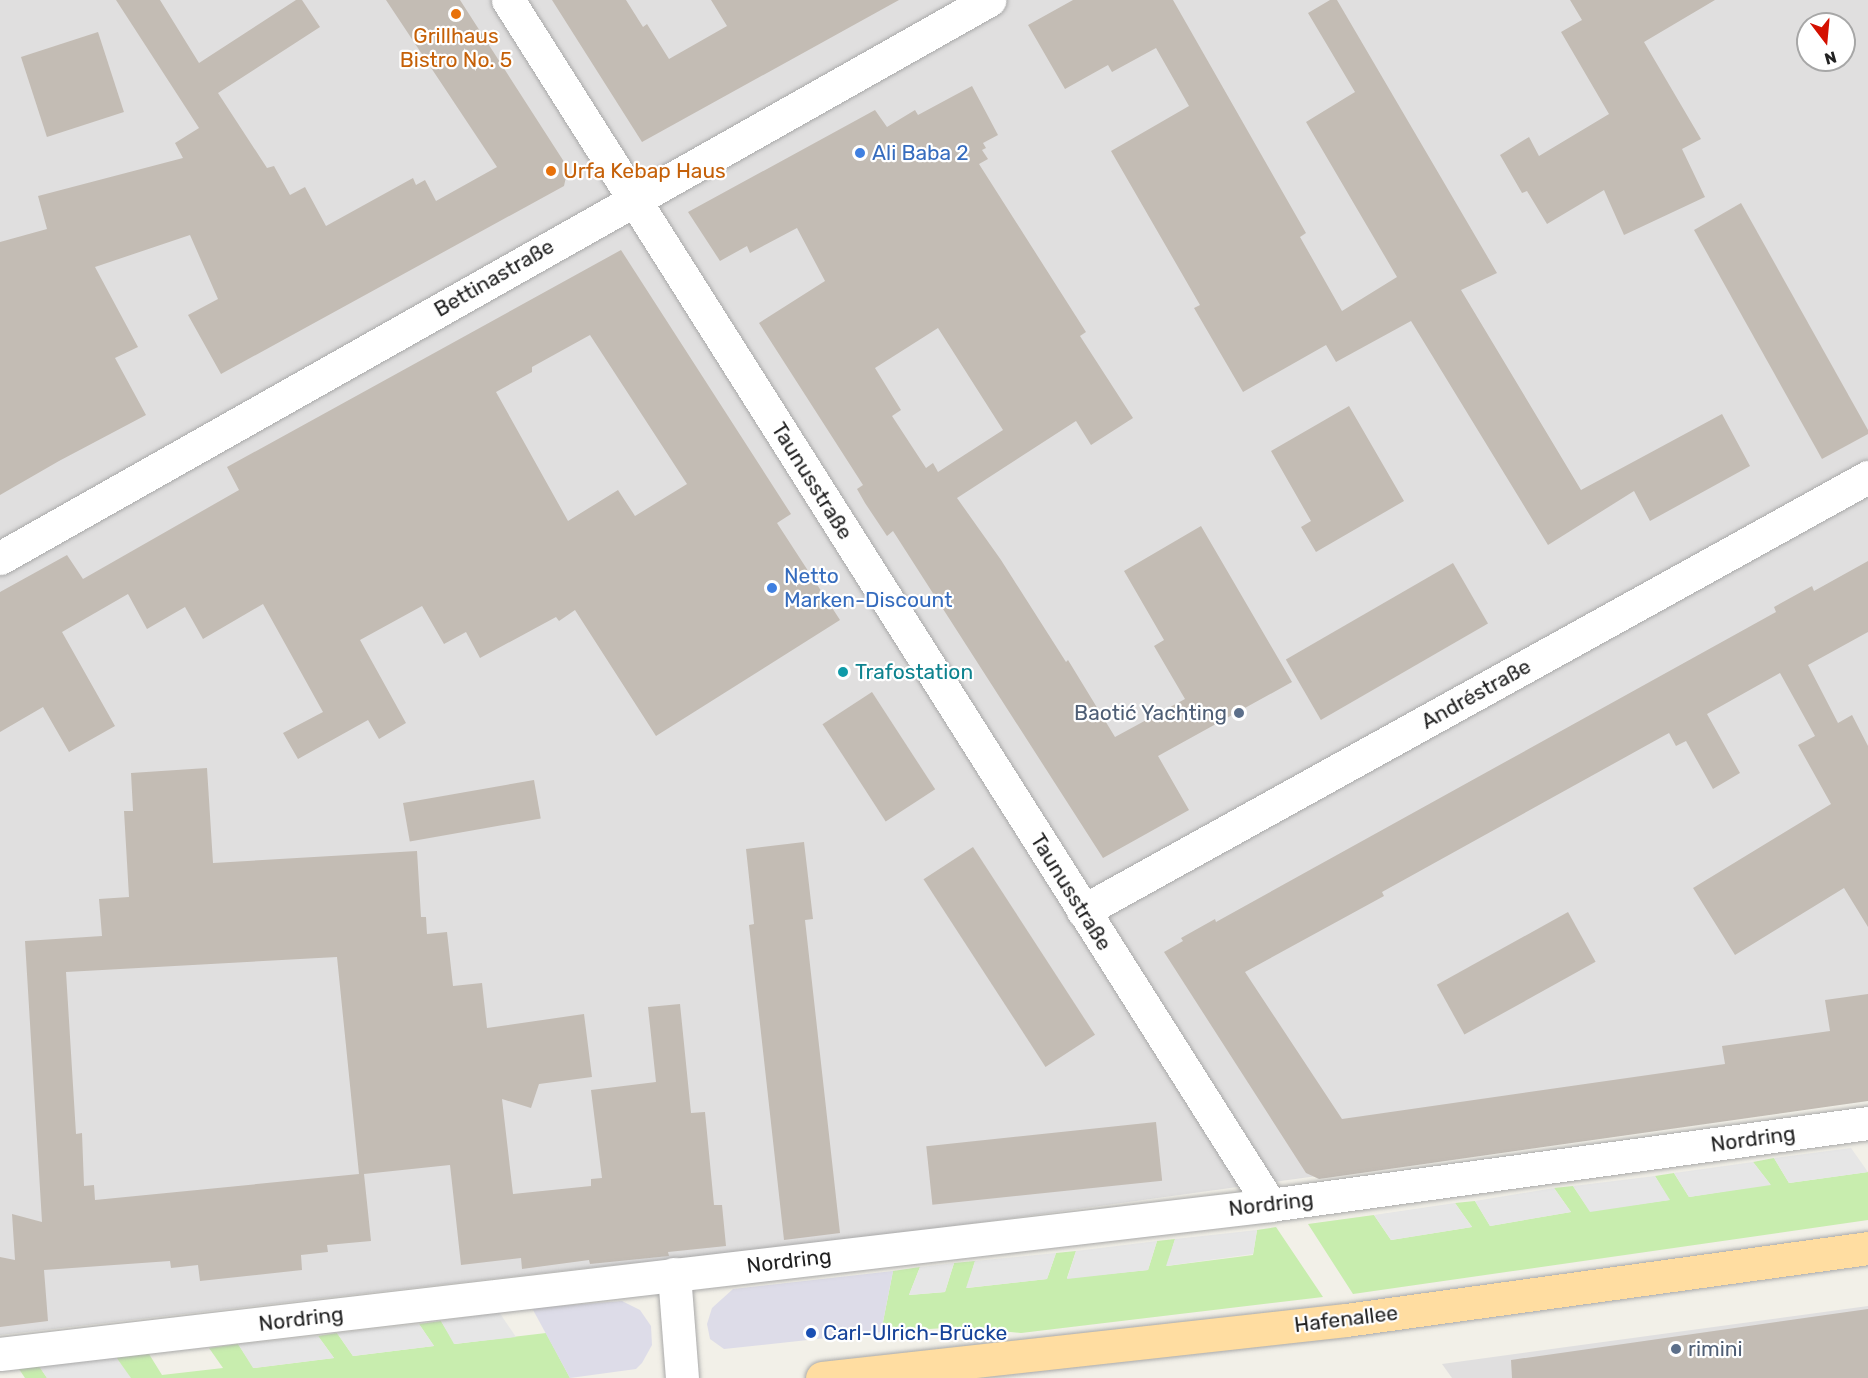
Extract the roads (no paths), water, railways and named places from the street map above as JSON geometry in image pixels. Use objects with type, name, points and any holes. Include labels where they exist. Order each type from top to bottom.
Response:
[{"type":"main road","name":"Hafenallee","points":[[822,1378],[1346,1320],[1868,1248]]},
{"type":"street","name":"Taunusstraße","points":[[508,0],[1270,1205]]},
{"type":"street","name":"Bettinastraße","points":[[0,558],[988,0]]},
{"type":"street","name":"Andréstraße","points":[[1083,911],[1868,477]]},
{"type":"street","name":"Nordring","points":[[0,1354],[1270,1205],[1868,1123]]},
{"type":"street","points":[[674,1275],[682,1378]]},
{"type":"place","name":"Grillhaus Bistro No. 5","points":[[456,14]]},
{"type":"place","name":"Ali Baba 2","points":[[860,153]]},
{"type":"place","name":"Urfa Kebap Haus","points":[[551,171]]},
{"type":"place","name":"Netto Marken-Discount","points":[[772,588]]},
{"type":"place","name":"Trafostation","points":[[843,672]]},
{"type":"place","name":"Baotić Yachting","points":[[1239,713]]},
{"type":"place","name":"Carl-Ulrich-Brücke","points":[[811,1333]]},
{"type":"place","name":"rimini","points":[[1676,1349]]}]
